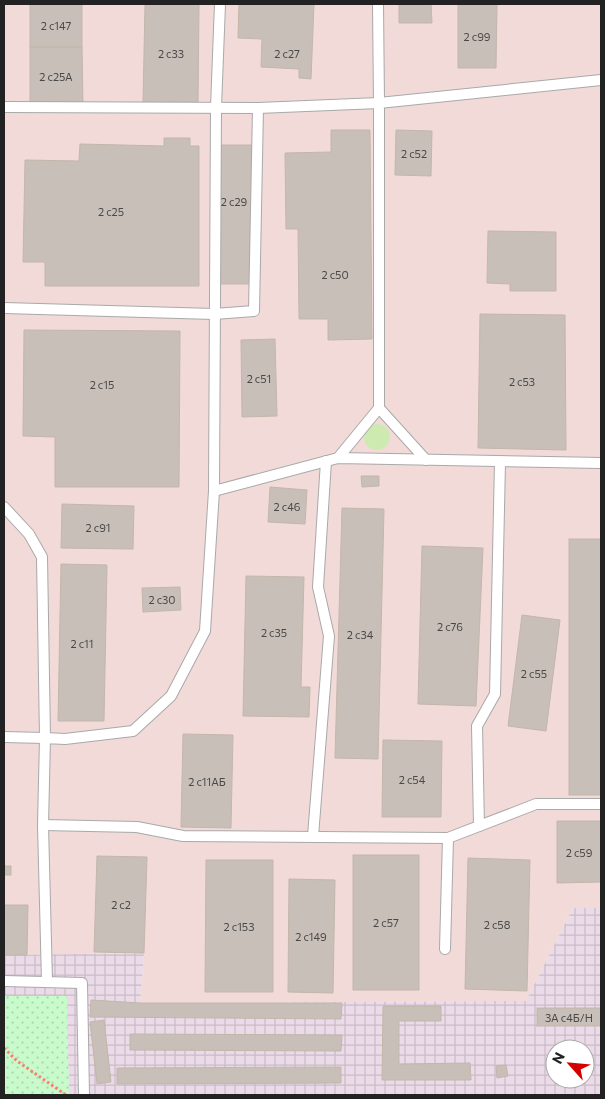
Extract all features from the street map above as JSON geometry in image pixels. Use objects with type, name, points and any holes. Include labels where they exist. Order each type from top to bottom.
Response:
[{"type":"lane","points":[[4,737],[65,739],[133,731],[171,696],[205,631],[214,491],[216,107],[220,4]]},
{"type":"lane","points":[[338,458],[379,408],[378,4]]},
{"type":"lane","points":[[4,107],[258,108],[379,103],[601,80]]},
{"type":"lane","points":[[4,308],[214,314],[254,311],[258,108]]},
{"type":"lane","points":[[379,408],[426,460]]},
{"type":"lane","points":[[214,491],[338,458],[601,463]]},
{"type":"lane","points":[[313,836],[329,636],[318,587],[326,462]]},
{"type":"lane","points":[[479,826],[476,726],[495,694],[500,462]]},
{"type":"lane","points":[[4,508],[29,534],[42,557],[45,738],[43,825],[47,982]]},
{"type":"lane","points":[[43,825],[137,827],[182,836],[448,838],[536,804],[601,804]]},
{"type":"lane","points":[[445,949],[448,838]]},
{"type":"lane","points":[[4,981],[82,983],[84,1095]]},
{"type":"path","points":[[4,1048],[17,1061],[66,1095]]},
{"type":"shaded area","points":[[4,4],[601,4],[601,908],[573,908],[526,1001],[140,1003],[144,953],[4,955]]},
{"type":"shaded area","points":[[573,908],[601,908],[601,1095],[69,1095],[66,997],[4,996],[4,955],[144,953],[140,1003],[526,1001]]},
{"type":"green space","points":[[377,424],[386,428],[390,437],[386,446],[377,450],[368,446],[364,437],[368,428]]},
{"type":"green space","points":[[4,996],[67,996],[69,1095],[4,1095]]},
{"type":"building","points":[[30,4],[82,4],[82,47],[30,47]]},
{"type":"building","points":[[145,4],[199,4],[198,103],[143,103]]},
{"type":"building","points":[[239,4],[314,4],[311,79],[299,78],[299,69],[261,67],[262,39],[238,38]]},
{"type":"building","points":[[399,4],[431,4],[432,23],[399,23]]},
{"type":"building","points":[[458,4],[497,4],[496,68],[458,68]]},
{"type":"building","points":[[30,47],[82,47],[83,106],[30,106]]},
{"type":"building","points":[[331,130],[370,130],[372,339],[328,340],[328,319],[299,319],[298,229],[286,229],[285,153],[331,152]]},
{"type":"building","points":[[396,130],[432,131],[431,176],[395,175]]},
{"type":"building","points":[[164,138],[190,138],[190,146],[199,146],[199,286],[45,286],[45,262],[23,262],[25,160],[79,161],[80,144],[164,146]]},
{"type":"building","points":[[218,145],[252,145],[250,284],[217,284]]},
{"type":"building","points":[[488,231],[556,232],[556,291],[510,291],[510,284],[487,283]]},
{"type":"building","points":[[480,314],[565,315],[566,450],[478,448]]},
{"type":"building","points":[[24,330],[180,331],[179,487],[55,487],[55,437],[23,436]]},
{"type":"building","points":[[275,339],[277,416],[242,417],[241,340]]},
{"type":"building","points":[[361,476],[379,476],[379,486],[362,487]]},
{"type":"building","points":[[270,487],[307,490],[305,524],[268,522]]},
{"type":"building","points":[[62,504],[134,506],[133,549],[61,548]]},
{"type":"building","points":[[342,508],[384,509],[378,759],[335,758]]},
{"type":"building","points":[[569,539],[601,539],[601,795],[569,795]]},
{"type":"building","points":[[422,546],[483,548],[476,706],[418,704]]},
{"type":"building","points":[[61,564],[107,565],[104,721],[58,721]]},
{"type":"building","points":[[246,576],[304,577],[301,687],[310,687],[309,717],[243,716]]},
{"type":"building","points":[[180,587],[181,610],[143,612],[142,588]]},
{"type":"building","points":[[522,615],[560,620],[546,731],[508,726]]},
{"type":"building","points":[[183,734],[233,735],[231,828],[181,827]]},
{"type":"building","points":[[383,740],[442,741],[441,817],[382,817]]},
{"type":"building","points":[[557,821],[601,821],[601,882],[557,883]]},
{"type":"building","points":[[353,855],[419,855],[419,990],[353,990]]},
{"type":"building","points":[[97,856],[147,857],[144,953],[94,952]]},
{"type":"building","points":[[468,858],[530,860],[527,991],[465,989]]},
{"type":"building","points":[[206,860],[273,860],[273,992],[205,992]]},
{"type":"building","points":[[4,866],[11,866],[11,875],[4,875]]},
{"type":"building","points":[[289,879],[335,880],[333,993],[288,992]]},
{"type":"building","points":[[4,905],[28,905],[27,955],[4,955]]},
{"type":"building","points":[[91,1000],[140,1003],[342,1003],[341,1019],[90,1017]]},
{"type":"building","points":[[383,1006],[441,1006],[441,1021],[399,1021],[399,1064],[470,1063],[471,1080],[382,1080]]},
{"type":"building","points":[[537,1008],[601,1008],[601,1026],[537,1026]]},
{"type":"building","points":[[104,1020],[111,1082],[97,1084],[90,1022]]},
{"type":"building","points":[[130,1034],[342,1035],[341,1051],[130,1050]]},
{"type":"building","points":[[506,1065],[508,1076],[497,1078],[496,1066]]},
{"type":"building","points":[[341,1067],[341,1083],[117,1084],[117,1068]]}]
